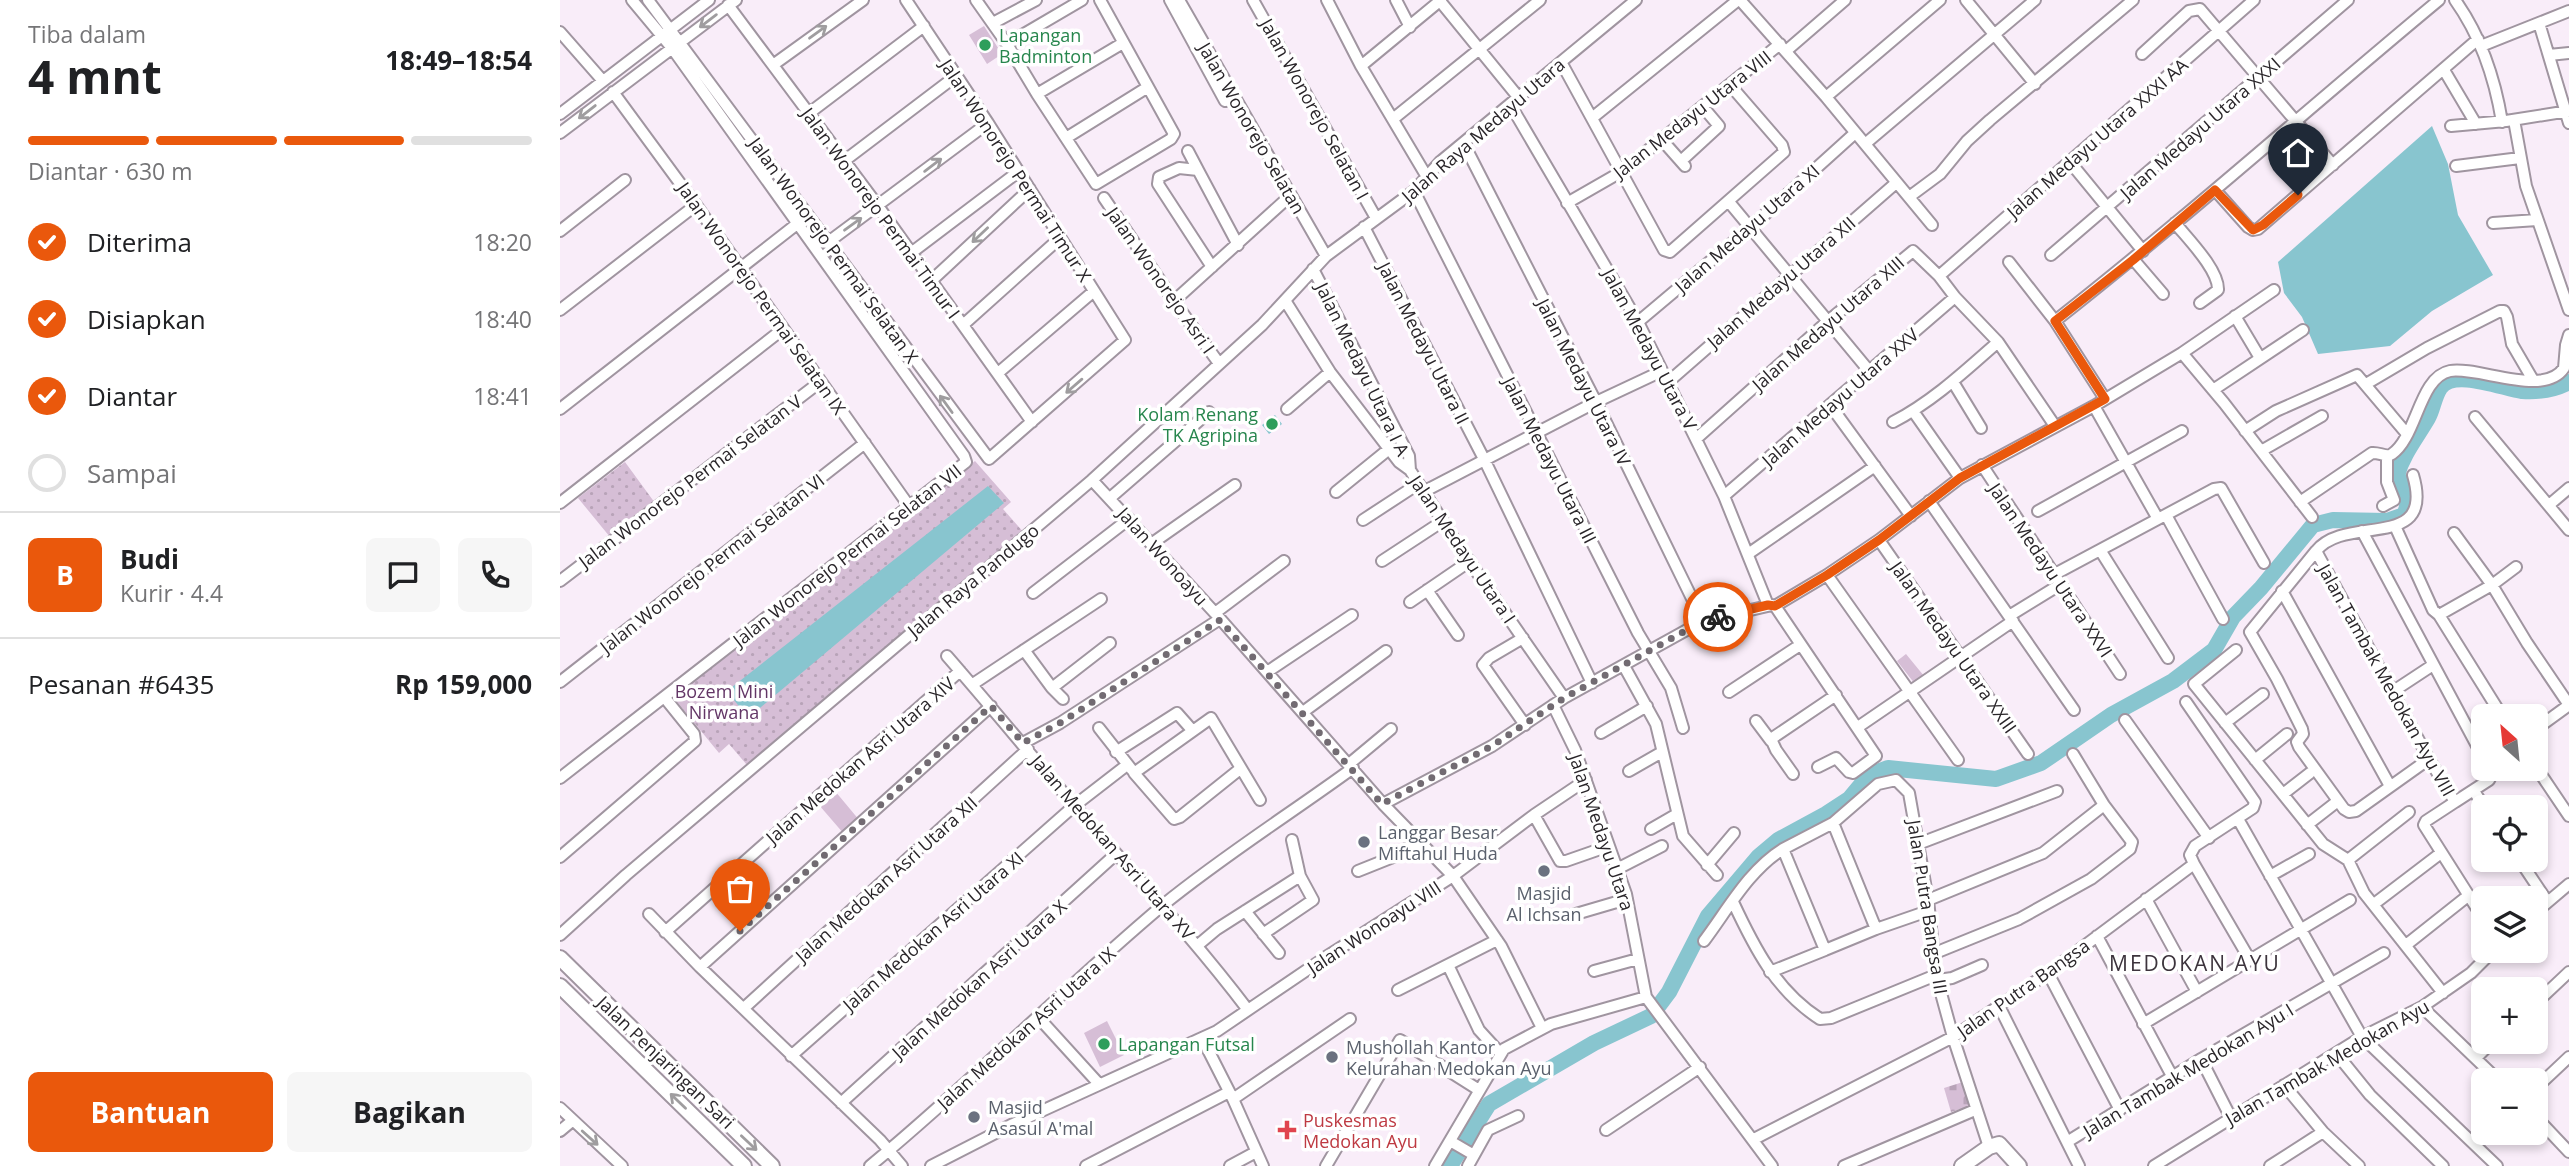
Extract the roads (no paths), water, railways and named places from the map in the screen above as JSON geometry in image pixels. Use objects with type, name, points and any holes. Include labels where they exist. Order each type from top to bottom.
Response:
[{"type":"street","points":[[632,0],[667,33]]},
{"type":"street","points":[[648,0],[676,45]]},
{"type":"street","points":[[560,114],[709,0]]},
{"type":"street","points":[[773,65],[863,0]]},
{"type":"street","name":"Jalan Wonorejo Permai Timur X","points":[[906,0],[988,123],[1125,340],[1032,422]]},
{"type":"street","points":[[976,0],[1096,184],[1171,139],[1174,134],[1100,0]]},
{"type":"street","points":[[993,23],[1036,0]]},
{"type":"street","points":[[1007,44],[1082,0]]},
{"type":"street","points":[[1170,0],[1225,101]]},
{"type":"street","name":"Jalan Wonorejo Selatan","points":[[1179,0],[1326,256]]},
{"type":"street","name":"Jalan Wonorejo Selatan I","points":[[1253,0],[1376,218]]},
{"type":"street","points":[[1327,0],[1361,66],[1427,177]]},
{"type":"street","points":[[1396,0],[1410,27]]},
{"type":"street","points":[[1393,119],[1540,0]]},
{"type":"street","name":"Jalan Raya Medayu Utara","points":[[1326,256],[1414,191],[1440,162],[1636,0]]},
{"type":"street","name":"Jalan Medayu Utara VIII","points":[[1567,203],[1621,172],[1845,0]]},
{"type":"street","points":[[1826,97],[1940,0]]},
{"type":"street","points":[[1966,0],[2035,84]]},
{"type":"street","points":[[1865,144],[2035,0]]},
{"type":"street","points":[[1909,197],[1941,174],[1967,141],[2133,0]]},
{"type":"street","name":"Jalan Medayu Utara XXXI AA","points":[[1939,276],[2254,0]]},
{"type":"street","name":"Jalan Medayu Utara XXXI","points":[[2051,255],[2348,0]]},
{"type":"street","points":[[2055,321],[2133,260],[2295,119],[2439,0]]},
{"type":"street","points":[[2455,0],[2480,43],[2502,122]]},
{"type":"street","points":[[1361,66],[1441,1]]},
{"type":"street","name":"Jalan Medayu Utara V","points":[[1441,1],[1479,49],[1514,101],[1567,203],[1638,322],[1697,438],[1772,605],[1875,754],[1874,759],[1853,773],[1836,758],[1818,767]]},
{"type":"street","points":[[1592,118],[1742,1],[1932,225]]},
{"type":"street","points":[[560,133],[732,3]]},
{"type":"street","name":"Jalan Wonorejo Permai Timur I","points":[[732,3],[808,114],[878,206],[1032,422]]},
{"type":"street","points":[[2142,54],[2194,8],[2200,9],[2333,165]]},
{"type":"street","points":[[2215,190],[2253,230],[2263,225],[2444,70],[2480,43],[2569,11]]},
{"type":"street","points":[[2451,126],[2568,115],[2539,23]]},
{"type":"street","points":[[808,114],[924,26]]},
{"type":"street","points":[[560,32],[603,81]]},
{"type":"street","points":[[1037,94],[1123,43]]},
{"type":"street","name":"Jalan Wonorejo Permai Selatan VII","points":[[560,778],[966,462],[797,224],[676,45]]},
{"type":"street","name":"Jalan Wonorejo Permai Selatan X","points":[[676,45],[986,458],[991,458],[1032,422]]},
{"type":"street","points":[[2549,55],[2569,53]]},
{"type":"street","points":[[1561,62],[1664,250],[1670,252],[1782,156],[1785,149],[1731,86]]},
{"type":"street","points":[[2444,70],[2476,124]]},
{"type":"street","points":[[844,160],[956,76]]},
{"type":"street","points":[[1066,138],[1148,87]]},
{"type":"street","name":"Jalan Wonorejo Permai Selatan IX","points":[[613,92],[909,506]]},
{"type":"street","points":[[1662,141],[1683,163],[1719,126],[1703,107]]},
{"type":"street","points":[[2514,120],[2520,158],[2537,220],[2569,310]]},
{"type":"street","points":[[827,243],[988,123]]},
{"type":"street","name":"Jalan Medayu Utara XI","points":[[1638,322],[1751,227],[1854,134]]},
{"type":"street","name":"Jalan Medayu Utara IV","points":[[1464,144],[1596,402],[1703,621]]},
{"type":"street","points":[[1188,151],[1238,244]]},
{"type":"street","points":[[2456,166],[2520,158]]},
{"type":"street","points":[[2070,162],[2143,251]]},
{"type":"street","points":[[1198,170],[1179,168],[1157,180],[1212,267]]},
{"type":"street","points":[[911,253],[1018,172]]},
{"type":"street","points":[[560,231],[625,180]]},
{"type":"street","name":"Jalan Medayu Utara XII","points":[[1667,383],[1896,183]]},
{"type":"street","points":[[931,281],[1030,190]]},
{"type":"street","name":"Jalan Medayu Utara III","points":[[1414,191],[1536,434],[1649,652],[1671,688],[1683,728]]},
{"type":"street","points":[[1174,302],[1290,196]]},
{"type":"street","name":"Jalan Wonorejo Asri I","points":[[1104,198],[1174,302],[1219,362]]},
{"type":"street","points":[[1729,202],[1870,372]]},
{"type":"street","points":[[560,310],[696,205]]},
{"type":"street","points":[[2493,223],[2537,220]]},
{"type":"street","points":[[2175,223],[2209,265],[2219,285],[2218,290],[2200,303]]},
{"type":"street","points":[[560,408],[797,224]]},
{"type":"street","name":"Jalan Medayu Utara II","points":[[1364,227],[1484,459],[1592,684]]},
{"type":"street","points":[[963,325],[1060,238]]},
{"type":"street","name":"Jalan Medayu Utara XIII","points":[[1697,438],[1909,252],[1917,253],[1998,342],[2055,426]]},
{"type":"street","name":"Jalan Raya Pandugo","points":[[560,935],[1091,480],[1286,302],[1326,256]]},
{"type":"street","points":[[2133,260],[2162,294]]},
{"type":"street","points":[[2009,262],[2055,321],[2105,399]]},
{"type":"street","name":"Jalan Medayu Utara I A","points":[[1314,269],[1409,456],[1410,470]]},
{"type":"street","points":[[1382,804],[1458,765],[1564,698],[1703,621],[1772,605],[1827,575],[1879,540],[1960,478],[2094,406],[2182,353],[2274,290]]},
{"type":"street","points":[[998,373],[1094,291]]},
{"type":"street","name":"Jalan Medayu Utara XXV","points":[[1724,496],[1955,297]]},
{"type":"street","name":"Jalan Medayu Utara I","points":[[1286,302],[1330,372],[1399,462],[1410,470],[1564,698]]},
{"type":"street","points":[[2366,384],[2500,310],[2504,311],[2507,317],[2512,344],[2533,380]]},
{"type":"street","points":[[2235,316],[2260,358]]},
{"type":"street","points":[[560,503],[783,329]]},
{"type":"street","points":[[2213,390],[2303,330]]},
{"type":"street","points":[[2300,502],[2372,453],[2387,456],[2394,452],[2407,435],[2432,383],[2447,372],[2461,370],[2514,380],[2556,376],[2564,368],[2569,335]]},
{"type":"street","points":[[1893,422],[1953,382],[1998,342]]},
{"type":"street","points":[[2182,353],[2312,517]]},
{"type":"street","points":[[1363,520],[1420,488],[1662,371]]},
{"type":"street","points":[[1287,409],[1330,372]]},
{"type":"street","points":[[2245,431],[2276,411],[2353,376],[2359,376],[2407,435]]},
{"type":"street","name":"Jalan Wonorejo Permai Selatan V","points":[[560,581],[820,382]]},
{"type":"street","points":[[1953,382],[1981,428]]},
{"type":"street","points":[[1830,405],[1911,516]]},
{"type":"street","points":[[2094,406],[2125,463],[2162,517],[2223,619]]},
{"type":"street","points":[[1913,411],[1960,478]]},
{"type":"street","points":[[1110,498],[1209,412]]},
{"type":"street","points":[[2261,451],[2322,416]]},
{"type":"street","points":[[2475,417],[2569,530]]},
{"type":"street","points":[[2038,511],[2182,431]]},
{"type":"street","name":"Jalan Wonorejo Permai Selatan VI","points":[[560,682],[865,443]]},
{"type":"street","points":[[1336,492],[1389,449]]},
{"type":"street","points":[[2383,506],[2393,500],[2387,482],[2387,456]]},
{"type":"street","points":[[1748,554],[1875,466]]},
{"type":"street","name":"Jalan Medayu Utara XXVI","points":[[1982,466],[2120,674]]},
{"type":"street","points":[[2413,475],[2417,493],[2415,507],[2408,518],[2395,526],[2433,610],[2439,615],[2494,704]]},
{"type":"street","name":"Jalan Wonoayu","points":[[1091,480],[1268,672],[1382,804],[1453,876],[1497,940],[1542,1028]]},
{"type":"street","points":[[1151,544],[1235,485]]},
{"type":"street","points":[[1858,727],[1961,657],[2058,579],[2100,550],[2214,489],[2221,488],[2264,563]]},
{"type":"street","points":[[2549,505],[2569,488]]},
{"type":"street","points":[[1929,501],[2074,710]]},
{"type":"street","points":[[1033,593],[1129,519]]},
{"type":"street","points":[[1382,561],[1443,522]]},
{"type":"street","name":"Jalan Tambak Medokan Ayu VIII","points":[[2395,526],[2355,531],[2331,538],[2322,543],[2316,551],[2455,802],[2488,781]]},
{"type":"street","points":[[2362,531],[2471,735]]},
{"type":"street","points":[[2454,533],[2492,585],[2569,705],[2548,720]]},
{"type":"street","name":"Jalan Medayu Utara XXIII","points":[[1879,540],[2028,754]]},
{"type":"street","points":[[2100,550],[2168,658]]},
{"type":"street","points":[[2316,551],[2250,632],[2302,729],[2303,734],[2297,742],[2299,747],[2344,809],[2349,812],[2356,811],[2429,759]]},
{"type":"street","name":"Jalan Medokan Asri Utara XII","points":[[744,1008],[1026,746],[1218,617],[1284,561]]},
{"type":"street","points":[[1410,602],[1470,561]]},
{"type":"street","points":[[2439,615],[2516,568]]},
{"type":"street","points":[[1827,575],[1958,760]]},
{"type":"street","points":[[1427,590],[1458,635]]},
{"type":"street","points":[[2282,591],[2390,786]]},
{"type":"street","points":[[973,684],[1101,599]]},
{"type":"street","points":[[1268,672],[1352,615]]},
{"type":"street","points":[[1523,638],[1483,664],[1525,725]]},
{"type":"street","points":[[1051,687],[1110,643]]},
{"type":"street","points":[[1729,692],[1800,645]]},
{"type":"street","points":[[1024,650],[1063,699]]},
{"type":"street","points":[[2236,650],[2194,684],[2323,844],[2348,860],[2364,893],[2443,993]]},
{"type":"street","points":[[1303,712],[1386,651]]},
{"type":"street","name":"Jalan Medokan Asri Utara XV","points":[[947,656],[1026,746],[1074,806],[1198,945],[1248,1010]]},
{"type":"street","points":[[2392,692],[2433,665]]},
{"type":"street","points":[[1624,666],[1656,724],[1683,835],[1717,875]]},
{"type":"street","name":"Jalan Medokan Asri Utara XIV","points":[[665,932],[960,671]]},
{"type":"street","points":[[2225,723],[2263,694]]},
{"type":"street","points":[[1771,741],[1836,695]]},
{"type":"street","points":[[560,857],[695,741],[694,734],[665,698]]},
{"type":"street","name":"Jalan Putra Bangsa","points":[[1754,1139],[1953,1037],[2048,972],[2194,864],[2191,851],[2253,808],[2255,802],[2186,702]]},
{"type":"street","name":"Jalan Medayu Utara","points":[[1553,705],[1587,780],[1627,898],[1647,1000]]},
{"type":"street","points":[[700,967],[991,706]]},
{"type":"street","points":[[1601,733],[1647,706]]},
{"type":"street","points":[[1116,752],[1173,714],[1181,715],[1192,730]]},
{"type":"street","name":"Jalan Medokan Asri Utara XI","points":[[791,1056],[1074,806],[1207,719],[1211,718],[1213,721],[1240,769]]},
{"type":"street","points":[[2125,720],[2209,838]]},
{"type":"street","points":[[1756,721],[1793,774]]},
{"type":"street","points":[[1099,728],[1130,769],[1174,819],[1240,769],[1261,800]]},
{"type":"street","name":"Jalan Medokan Asri Utara IX","points":[[870,1166],[1163,905],[1298,808],[1351,766],[1391,729]]},
{"type":"street","points":[[2255,760],[2287,734]]},
{"type":"street","points":[[1629,771],[1662,752]]},
{"type":"street","points":[[1935,953],[2031,912],[2091,878],[2130,849],[2132,842],[2104,805],[2073,754]]},
{"type":"street","points":[[2283,794],[2310,773]]},
{"type":"street","name":"Jalan Wonoayu VIII","points":[[931,1166],[1099,1084],[1202,1038],[1453,876],[1534,815],[1587,780]]},
{"type":"street","name":"Jalan Putra Bangsa III","points":[[1833,823],[1878,784],[1896,780],[1909,793],[1937,977],[1975,1110],[1989,1147]]},
{"type":"street","points":[[2545,781],[2569,816]]},
{"type":"street","points":[[1918,844],[2057,791]]},
{"type":"street","name":"Jalan Tambak Medokan Ayu VIII","points":[[2474,791],[2476,795]]},
{"type":"street","points":[[2455,802],[2426,821],[2426,829],[2471,899]]},
{"type":"street","points":[[2307,825],[2334,804]]},
{"type":"street","points":[[1770,972],[1876,929],[2043,853],[2104,805]]},
{"type":"street","points":[[2348,860],[2409,811]]},
{"type":"street","points":[[1651,830],[1677,814]]},
{"type":"street","points":[[1534,815],[1560,861],[1609,846]]},
{"type":"street","points":[[2238,820],[2362,1037],[2497,1166]]},
{"type":"street","points":[[1704,941],[1761,865],[1783,849],[1833,823],[1876,929]]},
{"type":"street","points":[[1707,865],[1734,833]]},
{"type":"street","points":[[1263,934],[1311,903],[1313,897],[1300,876],[1292,839]]},
{"type":"street","points":[[1358,871],[1398,855],[1418,840]]},
{"type":"street","points":[[1617,869],[1662,846]]},
{"type":"street","points":[[1783,849],[1825,950]]},
{"type":"street","name":"Jalan Medokan Asri Utara X","points":[[841,1103],[1116,854]]},
{"type":"street","points":[[2270,876],[2309,854]]},
{"type":"street","points":[[2374,904],[2437,856]]},
{"type":"street","points":[[2194,864],[2250,960]]},
{"type":"street","points":[[1198,945],[1217,929],[1300,876]]},
{"type":"street","points":[[2548,900],[2569,884]]},
{"type":"street","points":[[1569,916],[1627,898]]},
{"type":"street","points":[[2146,899],[2197,992]]},
{"type":"street","points":[[2406,945],[2464,899]]},
{"type":"street","points":[[2143,1024],[2350,900]]},
{"type":"street","points":[[1732,902],[1760,958],[1770,972],[1791,995],[1820,1019],[1831,1018],[1937,977],[1952,978],[1982,965]]},
{"type":"street","points":[[1245,911],[1279,953]]},
{"type":"street","points":[[649,914],[889,1150],[902,1166]]},
{"type":"street","points":[[2096,936],[2172,1076]]},
{"type":"street","points":[[1398,989],[1497,940]]},
{"type":"street","name":"Jalan Tambak Medokan Ayu I","points":[[2079,1166],[2067,1142],[2172,1076],[2384,953]]},
{"type":"street","name":"Jalan Penjaringan Sari","points":[[560,958],[772,1166]]},
{"type":"street","points":[[1594,971],[1638,959]]},
{"type":"street","name":"Jalan Tambak Medokan Ayu","points":[[2154,1166],[2362,1037],[2422,1007],[2480,963]]},
{"type":"street","points":[[1448,965],[1479,1030],[1500,1053]]},
{"type":"street","points":[[2048,972],[2120,1110]]},
{"type":"street","points":[[2548,992],[2569,972]]},
{"type":"street","name":"Jalan Penjaringan Sari","points":[[560,986],[744,1166]]},
{"type":"street","points":[[1435,1166],[1452,1142],[1500,1053],[1542,1028],[1647,1000],[1772,1166]]},
{"type":"street","points":[[1999,1006],[2067,1142]]},
{"type":"street","points":[[2422,1007],[2486,1068]]},
{"type":"street","points":[[1038,1017],[1099,1084]]},
{"type":"street","points":[[1086,1166],[1231,1096],[1350,1018]]},
{"type":"street","points":[[1202,1038],[1262,1166]]},
{"type":"street","points":[[1326,1166],[1400,1040],[1479,1090]]},
{"type":"street","points":[[2336,1053],[2370,1095],[2443,1166]]},
{"type":"street","points":[[2476,1058],[2480,1054]]},
{"type":"street","points":[[2548,1077],[2569,1057]]},
{"type":"street","points":[[2201,1059],[2231,1118]]},
{"type":"street","points":[[1606,1130],[1700,1067]]},
{"type":"street","points":[[2284,1085],[2323,1132],[2358,1166]]},
{"type":"street","points":[[560,1108],[622,1166]]},
{"type":"street","points":[[1844,1166],[1975,1110]]},
{"type":"street","points":[[1468,1166],[1472,1154],[1488,1130],[1518,1116]]},
{"type":"street","points":[[560,1132],[572,1121]]},
{"type":"street","points":[[2548,1128],[2567,1146]]},
{"type":"street","points":[[2274,1165],[2323,1132]]},
{"type":"street","points":[[1452,1142],[1472,1154]]},
{"type":"street","points":[[1962,1166],[1989,1147],[1999,1144],[2020,1166]]},
{"type":"street","points":[[1230,1166],[1256,1152]]},
{"type":"water","points":[[2432,126],[2448,164],[2458,215],[2493,275],[2432,311],[2390,346],[2318,354],[2302,317],[2284,293],[2278,262]]},
{"type":"water","name":"Kolam Renang TK Agripina","points":[[1275,415],[1282,424],[1269,434],[1262,425]]},
{"type":"water","points":[[988,486],[1004,503],[748,718],[727,691]]},
{"type":"waterway","points":[[1450,1166],[1489,1104],[1594,1043],[1651,1016],[1669,992],[1708,916],[1759,856],[1778,840],[1849,799],[1869,775],[1888,768],[1996,779],[2041,763],[2111,715],[2173,681],[2214,650],[2233,617],[2313,525],[2333,520],[2387,521],[2404,515],[2407,499],[2397,475],[2428,418],[2440,388],[2446,382],[2466,379],[2522,391],[2552,389],[2569,382]]},
{"type":"place","name":"Lapangan Badminton","points":[[985,45]]},
{"type":"place","name":"Kolam Renang TK Agripina","points":[[1272,424]]},
{"type":"place","name":"Langgar Besar Miftahul Huda","points":[[1364,842]]},
{"type":"place","name":"Masjid Al Ichsan","points":[[1544,871]]},
{"type":"place","name":"Lapangan Futsal","points":[[1104,1044]]},
{"type":"place","name":"Mushollah Kantor Kelurahan Medokan Ayu","points":[[1332,1057]]},
{"type":"place","name":"Masjid Asasul A'mal","points":[[974,1117]]},
{"type":"place","name":"Puskesmas Medokan Ayu","points":[[1287,1130]]},
{"type":"district","name":"MEDOKAN AYU","points":[[2195,963]]},
{"type":"park label","name":"Bozem Mini Nirwana","points":[[724,701]]}]
